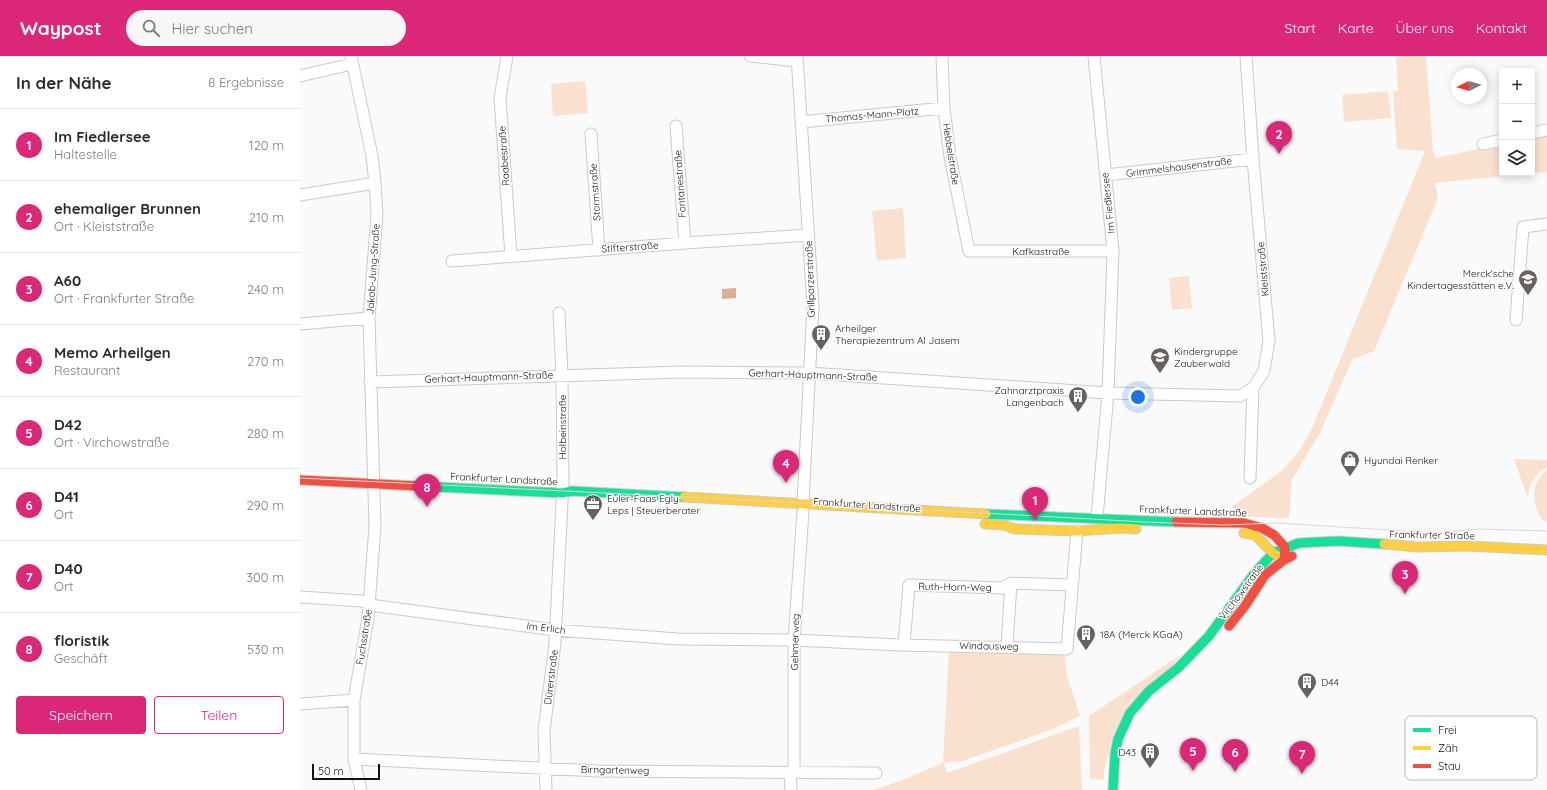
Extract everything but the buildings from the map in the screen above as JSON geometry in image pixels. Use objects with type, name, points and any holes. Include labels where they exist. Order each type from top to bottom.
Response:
[{"type":"street","name":"Raabestraße","points":[[507,56],[500,98],[511,256]]},
{"type":"street","points":[[750,56],[797,59]]},
{"type":"street","name":"Hebbelstraße","points":[[942,56],[944,108],[950,156],[969,251]]},
{"type":"street","name":"Im Fiedlersee","points":[[1094,56],[1113,251],[1108,393],[1097,517]]},
{"type":"street","name":"Kleiststraße","points":[[1246,56],[1252,159],[1269,341],[1264,370],[1254,388],[1250,478]]},
{"type":"street","name":"Grillparzerstraße","points":[[797,59],[813,305],[803,507]]},
{"type":"street","points":[[300,76],[352,60]]},
{"type":"street","name":"Jakob-Jung-Straße","points":[[352,60],[372,156],[375,182],[376,222],[369,318],[374,484]]},
{"type":"street","name":"Thomas-Mann-Platz","points":[[801,122],[944,108]]},
{"type":"street","name":"Fontanestraße","points":[[676,126],[685,243]]},
{"type":"street","points":[[1535,132],[1547,130]]},
{"type":"street","name":"Stormstraße","points":[[591,134],[599,250]]},
{"type":"street","points":[[1483,144],[1499,141]]},
{"type":"street","name":"Grimmelshausenstraße","points":[[1106,175],[1252,159]]},
{"type":"street","points":[[300,194],[375,182]]},
{"type":"street","points":[[1516,320],[1523,227],[1547,224]]},
{"type":"street","name":"Stifterstraße","points":[[452,261],[809,235]]},
{"type":"street","name":"Kafkastraße","points":[[969,251],[1113,251]]},
{"type":"street","name":"Holbeinstraße","points":[[559,314],[562,375],[562,493]]},
{"type":"street","points":[[300,324],[369,318]]},
{"type":"street","name":"Gerhart-Hauptmann-Straße","points":[[370,382],[681,372],[809,373],[1108,393],[1240,396],[1254,388]]},
{"type":"street","name":"Frankfurter Landstraße","points":[[300,480],[562,493],[580,491],[803,507],[935,520]]},
{"type":"street","name":"Fuchsstraße","points":[[361,790],[354,759],[354,700],[368,618],[375,527],[374,484]]},
{"type":"street","name":"Dürerstraße","points":[[546,790],[544,731],[555,642],[562,493]]},
{"type":"street","name":"Frankfurter Landstraße","points":[[803,507],[1097,517],[1205,523],[1244,523],[1262,528],[1274,535],[1285,547]]},
{"type":"street","name":"Gehmerweg","points":[[791,790],[794,640],[803,507]]},
{"type":"street","points":[[1096,530],[1097,517]]},
{"type":"street","name":"Frankfurter Landstraße","points":[[974,523],[1004,525],[1015,529],[1077,531],[1120,528],[1170,531]]},
{"type":"street","name":"Windausweg","points":[[794,640],[904,645],[1067,648],[1077,531]]},
{"type":"street","name":"Frankfurter Landstraße","points":[[1236,533],[1255,534],[1272,553],[1284,560]]},
{"type":"street","name":"Frankfurter Straße","points":[[1272,553],[1299,542],[1316,543],[1338,541],[1418,547],[1468,546],[1547,550]]},
{"type":"street","name":"Frankfurter Straße","points":[[1284,560],[1316,543]]},
{"type":"street","points":[[1284,560],[1285,547]]},
{"type":"street","name":"Virchowstraße","points":[[1113,790],[1115,754],[1118,739],[1123,726],[1141,699],[1178,668],[1210,636],[1254,574],[1272,553]]},
{"type":"street","name":"Virchowstraße","points":[[1178,668],[1194,659],[1218,639],[1245,606],[1265,575],[1284,560]]},
{"type":"street","points":[[1007,646],[1011,583]]},
{"type":"street","name":"Ruth-Horn-Weg","points":[[904,645],[909,585],[1003,588],[1011,583],[1072,585]]},
{"type":"street","name":"Im Erlich","points":[[300,597],[361,601],[377,606],[555,630],[678,639],[794,640]]},
{"type":"street","points":[[300,704],[354,700]]},
{"type":"street","name":"Birngartenweg","points":[[354,759],[598,771],[876,772]]},
{"type":"shaded area","points":[[1396,56],[1426,56],[1433,151],[1436,158],[1499,145],[1499,176],[1506,176],[1435,183],[1438,198],[1374,351],[1352,360],[1320,433],[1292,479],[1289,518],[1233,516],[1233,506],[1283,470],[1300,450],[1313,426],[1425,151],[1397,149],[1393,91],[1398,91]]},
{"type":"shaded area","points":[[585,81],[588,113],[553,116],[551,84]]},
{"type":"shaded area","points":[[1388,91],[1391,118],[1344,122],[1342,95]]},
{"type":"shaded area","points":[[1547,134],[1547,172],[1535,173],[1535,136]]},
{"type":"shaded area","points":[[903,208],[906,258],[877,261],[872,211]]},
{"type":"shaded area","points":[[1189,276],[1192,308],[1172,310],[1169,278]]},
{"type":"shaded area","points":[[736,288],[736,298],[722,299],[722,289]]},
{"type":"shaded area","points":[[1514,459],[1547,460],[1547,467],[1533,480],[1529,489],[1528,499]]},
{"type":"shaded area","points":[[1547,470],[1547,522],[1543,521],[1539,515],[1536,508],[1534,495],[1537,482]]},
{"type":"shaded area","points":[[949,649],[1062,653],[1065,657],[1067,676],[1080,716],[1051,730],[962,761],[944,763],[947,773],[1079,726],[1082,790],[873,790],[900,781],[943,763]]},
{"type":"shaded area","points":[[1182,654],[1114,733],[1104,771],[1104,780],[1090,778],[1089,716]]},
{"type":"tram line","points":[[300,478],[767,501],[1145,522],[1224,525],[1279,523],[1435,533],[1479,529],[1547,531]]},
{"type":"traffic: fast","points":[[437,487],[562,493],[572,491],[684,497]]},
{"type":"traffic: fast","points":[[986,514],[1176,522]]},
{"type":"traffic: fast","points":[[1113,790],[1115,754],[1118,739],[1130,713],[1149,691],[1178,668],[1209,636],[1254,574],[1273,553],[1299,543],[1338,541],[1384,544]]},
{"type":"traffic: slow","points":[[684,497],[986,514]]},
{"type":"traffic: slow","points":[[985,524],[1004,525],[1015,529],[1077,531],[1120,528],[1136,529]]},
{"type":"traffic: slow","points":[[1244,533],[1255,535],[1273,553],[1284,560]]},
{"type":"traffic: slow","points":[[1384,544],[1418,547],[1468,546],[1547,550]]},
{"type":"traffic: jam","points":[[300,480],[437,487]]},
{"type":"traffic: jam","points":[[1176,522],[1244,523],[1262,528],[1274,535],[1285,547],[1284,560]]},
{"type":"traffic: jam","points":[[1229,626],[1245,606],[1265,575],[1284,560],[1292,556]]},
{"type":"place","name":"ehemaliger Brunnen","points":[[1279,154]]},
{"type":"place","name":"Merck'sche Kindertagesstätten e.V.","points":[[1528,296]]},
{"type":"place","name":"Arheilger Therapiezentrum Al Jasem","points":[[821,351]]},
{"type":"place","name":"Kindergruppe Zauberwald","points":[[1160,374]]},
{"type":"place","name":"Zahnarztpraxis Langenbach","points":[[1078,413]]},
{"type":"place","name":"Hyundai Renker","points":[[1350,477]]},
{"type":"place","name":"Memo Arheilgen","points":[[786,483]]},
{"type":"place","name":"floristik","points":[[427,507]]},
{"type":"place","name":"Im Fiedlersee","points":[[1035,520]]},
{"type":"place","name":"Euler-Faas Egly Leps | Steuerberater","points":[[593,521]]},
{"type":"place","name":"A60","points":[[1405,594]]},
{"type":"place","name":"18A (Merck KGaA)","points":[[1086,651]]},
{"type":"place","name":"D44","points":[[1307,699]]},
{"type":"place","name":"D43","points":[[1150,769]]},
{"type":"place","name":"D42","points":[[1193,771]]},
{"type":"place","name":"D41","points":[[1235,772]]},
{"type":"place","name":"D40","points":[[1302,774]]}]
